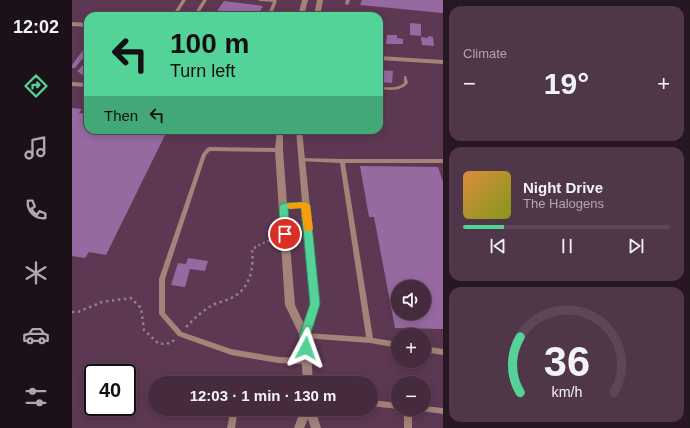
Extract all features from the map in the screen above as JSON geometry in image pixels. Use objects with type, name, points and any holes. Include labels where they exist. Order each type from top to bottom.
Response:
[{"type":"street","points":[[302,12],[305,0]]},
{"type":"street","points":[[318,12],[320,0]]},
{"type":"street","points":[[72,24],[84,25]]},
{"type":"street","points":[[383,58],[443,62]]},
{"type":"street","points":[[72,84],[84,85]]},
{"type":"street","points":[[280,134],[279,150],[290,305],[305,336]]},
{"type":"street","points":[[299,134],[315,304],[305,336],[307,376]]},
{"type":"street","points":[[283,206],[306,205]]},
{"type":"street","points":[[299,428],[303,416]]},
{"type":"street","points":[[312,416],[316,428]]},
{"type":"lane","points":[[176,12],[184,0]]},
{"type":"lane","points":[[198,12],[205,0]]},
{"type":"lane","points":[[260,0],[276,1],[270,12]]},
{"type":"lane","points":[[383,88],[397,89],[402,87],[406,83],[405,77]]},
{"type":"lane","points":[[279,150],[209,149],[204,154],[162,279],[162,314],[180,334],[231,352],[278,360],[306,361]]},
{"type":"lane","points":[[301,160],[443,161]]},
{"type":"lane","points":[[342,161],[370,340]]},
{"type":"lane","points":[[305,336],[370,340],[391,344]]},
{"type":"lane","points":[[431,350],[443,352]]},
{"type":"lane","points":[[378,404],[391,405]]},
{"type":"lane","points":[[431,410],[443,411]]},
{"type":"lane","points":[[231,428],[234,416]]},
{"type":"lane","points":[[408,416],[408,428]]},
{"type":"path","points":[[72,312],[78,312],[102,302],[131,298],[141,308],[144,330],[159,344],[171,343],[195,318],[208,309],[238,295],[250,278],[254,260],[252,249],[267,241],[274,240]]},
{"type":"building","points":[[362,0],[443,0],[443,13],[360,5]]},
{"type":"building","points":[[224,1],[263,6],[259,12],[217,11]]},
{"type":"building","points":[[410,23],[421,24],[421,36],[410,35]]},
{"type":"building","points":[[387,35],[397,35],[397,38],[403,39],[403,44],[386,44]]},
{"type":"building","points":[[428,36],[433,37],[434,46],[422,45],[421,37],[428,38]]},
{"type":"building","points":[[84,49],[84,59],[82,59],[75,68],[72,68],[72,65]]},
{"type":"building","points":[[84,64],[84,76],[79,73],[80,72],[77,72]]},
{"type":"building","points":[[383,70],[393,71],[392,83],[383,82]]},
{"type":"building","points":[[72,108],[82,109],[79,113],[84,114],[84,134],[166,134],[106,255],[89,252],[85,258],[72,256]]},
{"type":"building","points":[[360,166],[438,167],[443,182],[443,329],[395,328],[393,320],[431,320],[431,280],[391,280],[391,307],[374,217],[369,217]]},
{"type":"building","points":[[188,258],[208,261],[205,271],[190,269],[185,287],[171,285],[178,263],[186,264]]},
{"type":"slow traffic","points":[[290,206],[306,205],[308,229]]},
{"type":"route","points":[[285,234],[283,206],[306,205],[315,304],[305,336],[306,348]]}]
